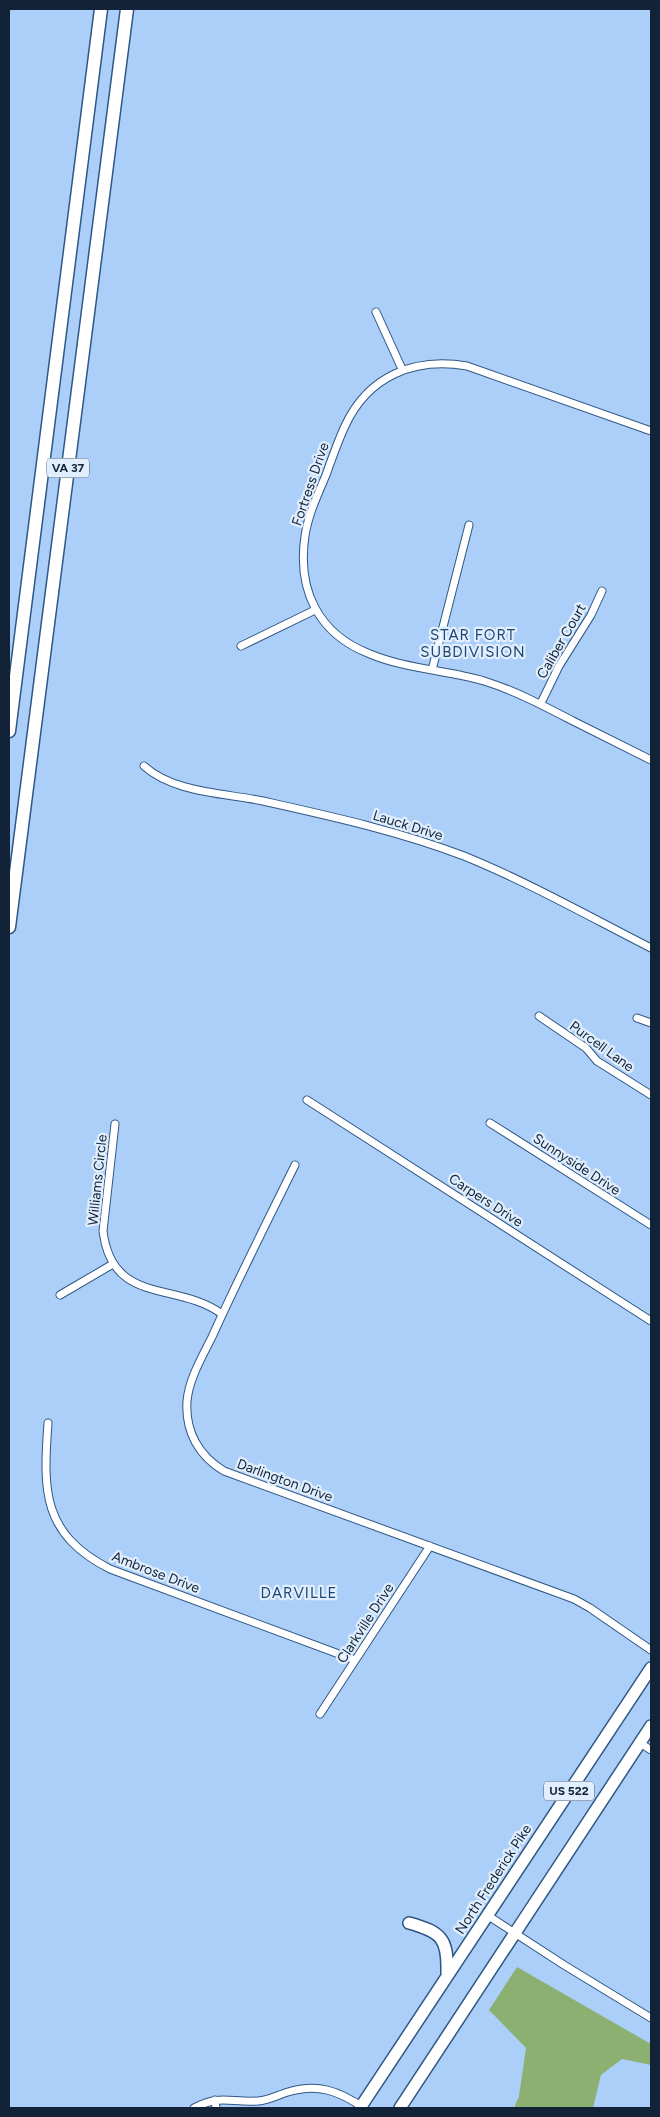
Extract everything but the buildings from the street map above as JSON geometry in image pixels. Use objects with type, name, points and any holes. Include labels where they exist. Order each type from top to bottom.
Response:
[{"type":"highway","name":"VA 37","points":[[9,731],[101,9]]},
{"type":"highway","name":"VA 37","points":[[9,927],[126,9]]},
{"type":"main road","name":"North Frederick Pike","points":[[362,2108],[447,1975],[651,1668]]},
{"type":"main road","name":"US 522","points":[[400,2108],[651,1726]]},
{"type":"main road","points":[[409,1924],[430,1929],[438,1935],[448,1952],[447,1975]]},
{"type":"street","points":[[376,312],[402,369]]},
{"type":"street","name":"Fortress Drive","points":[[651,431],[467,366],[429,364],[402,369],[372,389],[354,408],[344,427],[310,517],[304,555],[308,592],[315,610],[332,630],[353,646],[384,659],[485,682],[541,703],[651,760]]},
{"type":"street","points":[[432,670],[469,525]]},
{"type":"street","name":"Caliber Court","points":[[541,703],[559,666],[590,615],[602,591]]},
{"type":"street","points":[[241,646],[315,610]]},
{"type":"street","name":"Lauck Drive","points":[[144,766],[154,775],[177,786],[286,806],[368,826],[462,856],[556,900],[651,948]]},
{"type":"street","name":"Purcell Lane","points":[[538,1016],[586,1048],[597,1060],[651,1095]]},
{"type":"street","points":[[637,1018],[651,1023]]},
{"type":"street","name":"Carpers Drive","points":[[307,1100],[651,1321]]},
{"type":"street","name":"Sunnyside Drive","points":[[490,1123],[651,1225]]},
{"type":"street","name":"Williams Circle","points":[[116,1124],[103,1231],[105,1246],[113,1264],[135,1283],[205,1303],[222,1314]]},
{"type":"street","name":"Darlington Drive","points":[[295,1165],[193,1378],[187,1400],[189,1426],[192,1438],[203,1455],[224,1471],[574,1600],[590,1608],[651,1650]]},
{"type":"street","points":[[60,1295],[113,1264]]},
{"type":"street","name":"Ambrose Drive","points":[[48,1423],[45,1476],[49,1503],[59,1527],[85,1554],[110,1569],[356,1660]]},
{"type":"street","name":"Clarkville Drive","points":[[320,1714],[430,1546]]},
{"type":"street","points":[[640,1743],[651,1750]]},
{"type":"street","points":[[487,1915],[514,1934],[651,2018]]},
{"type":"street","points":[[194,2108],[215,2100],[260,2101],[296,2090],[316,2089],[336,2092],[362,2108]]},
{"type":"street","points":[[215,2100],[216,2108]]},
{"type":"green space","points":[[517,1967],[651,2044],[651,2065],[622,2059],[601,2075],[593,2108],[514,2108],[519,2096],[526,2048],[489,2010]]},
{"type":"district","name":"STAR FORT SUBDIVISION","points":[[473,644]]},
{"type":"district","name":"DARVILLE","points":[[299,1593]]}]
